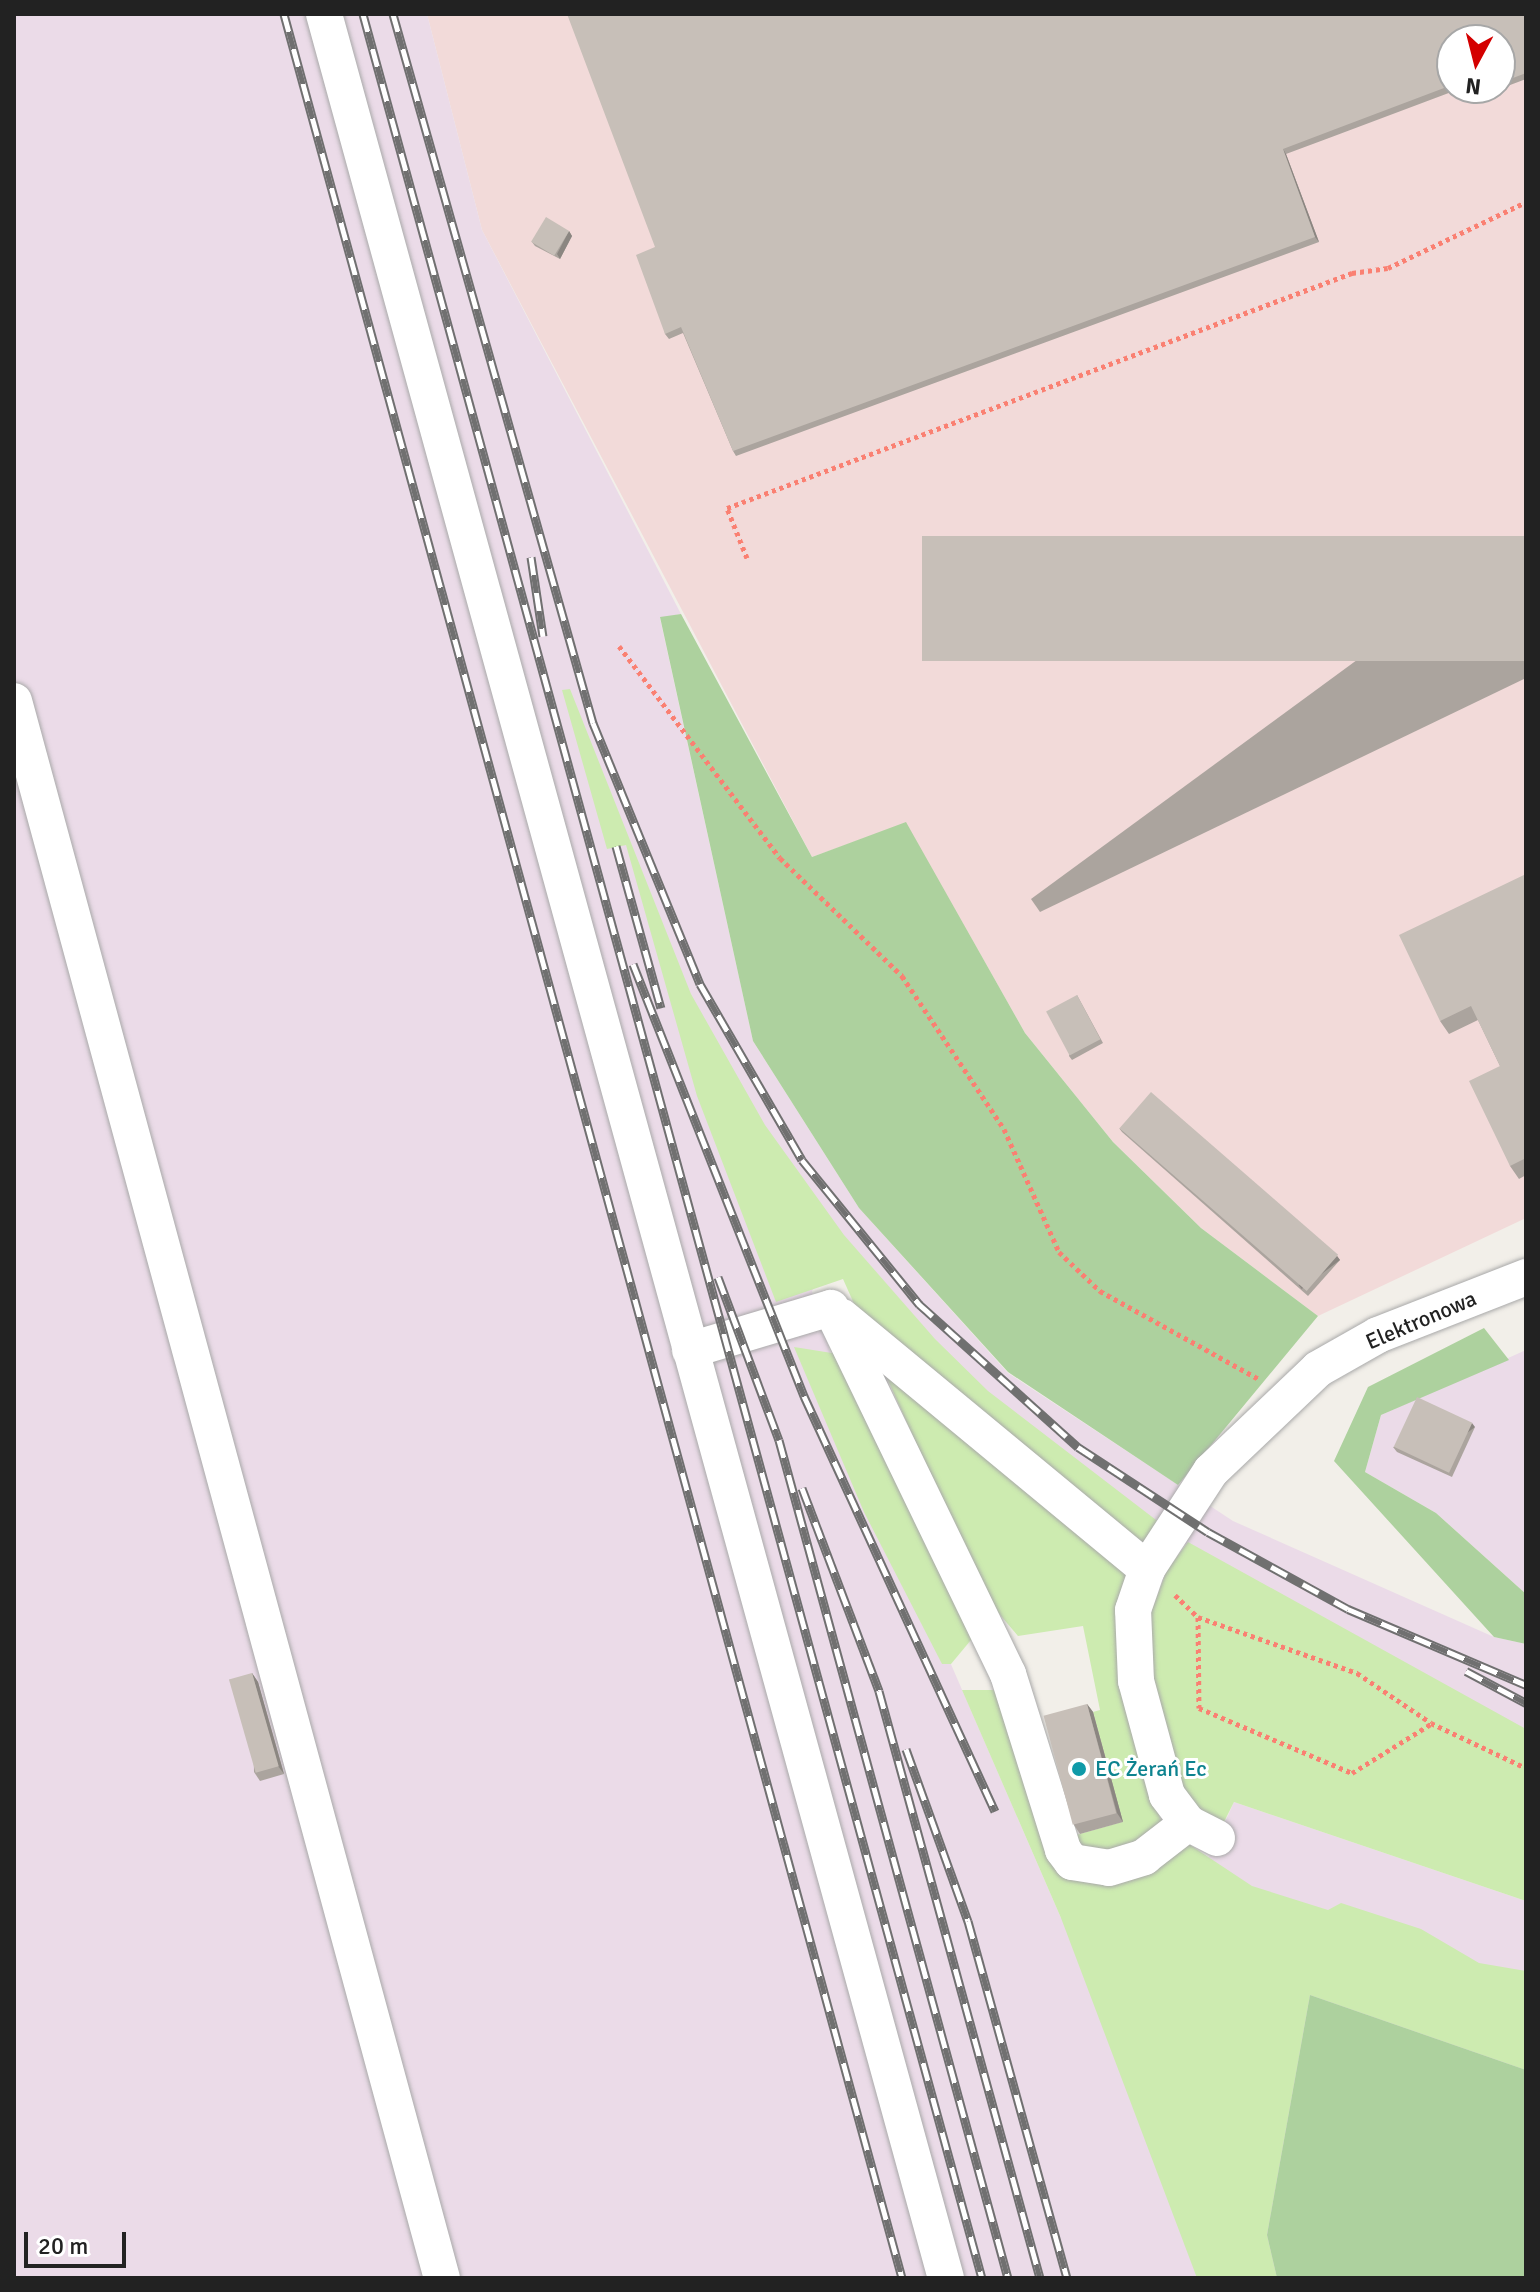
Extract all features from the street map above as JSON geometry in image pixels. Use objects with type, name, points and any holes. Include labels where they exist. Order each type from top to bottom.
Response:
[{"type":"street","points":[[324,14],[946,2278]]},
{"type":"street","points":[[14,701],[442,2278]]},
{"type":"street","name":"Elektronowa","points":[[831,1308],[1008,1674],[1063,1850],[1072,1862],[1109,1868],[1144,1857],[1202,1830],[1167,1795],[1136,1681],[1133,1610],[1147,1569],[1211,1471],[1318,1369],[1378,1335],[1526,1277]]},
{"type":"street","points":[[690,1350],[831,1308],[1147,1569]]},
{"type":"path","points":[[747,558],[727,508],[1352,273],[1388,268],[1526,202]]},
{"type":"path","points":[[619,646],[780,858],[902,976],[1004,1129],[1059,1252],[1100,1291],[1288,1395]]},
{"type":"path","points":[[1147,1569],[1198,1617],[1357,1673],[1431,1723],[1526,1768]]},
{"type":"path","points":[[1198,1617],[1199,1708],[1352,1773],[1431,1723]]},
{"type":"shaded area","points":[[14,14],[427,14],[482,230],[681,614],[660,618],[753,1041],[859,1208],[1008,1373],[1233,1521],[1494,1637],[1526,1644],[1526,1733],[1196,1552],[978,1397],[836,1241],[812,1291],[862,1459],[1061,1918],[1205,1866],[1234,1802],[1526,1901],[1526,2278],[14,2278]]},
{"type":"shaded area","points":[[427,14],[1526,14],[1526,1218],[1318,1316],[1201,1228],[1113,1142],[1025,1033],[906,823],[812,857],[482,230]]},
{"type":"shaded area","points":[[1526,1350],[1526,1594],[1436,1513],[1365,1472],[1381,1415]]},
{"type":"green space","points":[[681,614],[812,857],[906,822],[1025,1033],[1113,1142],[1201,1228],[1318,1316],[1178,1485],[1008,1372],[859,1208],[753,1041],[660,617]]},
{"type":"green space","points":[[570,689],[691,994],[765,1125],[844,1235],[935,1339],[988,1391],[1160,1523],[1129,1720],[1163,1827],[1252,1886],[1328,1910],[1341,1903],[1421,1929],[1479,1963],[1526,1971],[1526,2070],[1310,1995],[1267,2235],[1277,2278],[1197,2278],[1061,1918],[962,1690],[998,1690],[1069,1837],[1122,1822],[1093,1712],[1100,1710],[1083,1626],[1018,1636],[984,1596],[843,1279],[776,1302],[697,1096],[626,845],[607,849],[562,690]]},
{"type":"green space","points":[[1484,1328],[1509,1360],[1381,1415],[1365,1472],[1436,1513],[1526,1594],[1526,1644],[1494,1637],[1334,1461],[1368,1387]]},
{"type":"green space","points":[[794,1347],[838,1354],[976,1634],[951,1664],[942,1664],[864,1512]]},
{"type":"green space","points":[[1188,1542],[1526,1729],[1526,1901],[1234,1802],[1222,1826],[1186,1801],[1150,1674],[1150,1615],[1167,1570]]},
{"type":"green space","points":[[1310,1995],[1526,2070],[1526,2278],[1277,2278],[1267,2235]]},
{"type":"building","points":[[567,14],[1526,14],[1526,73],[1516,77],[1516,24],[1436,24],[1436,91],[1283,149],[1315,237],[733,451],[681,327],[665,334],[636,255],[655,247]]},
{"type":"building","points":[[546,217],[569,231],[554,256],[531,242]]},
{"type":"building","points":[[922,536],[1526,536],[1526,661],[922,661]]},
{"type":"building","points":[[1526,874],[1526,1158],[1510,1166],[1469,1081],[1500,1066],[1471,1006],[1440,1021],[1399,935]]},
{"type":"building","points":[[1077,995],[1100,1039],[1070,1056],[1046,1011]]},
{"type":"building","points":[[1151,1092],[1338,1255],[1307,1291],[1120,1128]]},
{"type":"building","points":[[1417,1397],[1472,1423],[1449,1473],[1394,1447]]},
{"type":"building","points":[[252,1673],[279,1766],[256,1773],[229,1680]]},
{"type":"building","name":"EC Żerań Ec","points":[[1087,1704],[1116,1813],[1073,1825],[1044,1716]]},
{"type":"railway","points":[[284,14],[902,2278]]},
{"type":"railway","points":[[363,14],[982,2278]]},
{"type":"railway","points":[[393,14],[593,723],[700,984],[802,1160],[919,1304],[1078,1447],[1208,1532],[1348,1609],[1526,1685]]},
{"type":"railway","points":[[531,557],[543,636]]},
{"type":"railway","points":[[616,846],[661,1008]]},
{"type":"railway","points":[[633,964],[804,1396],[995,1811]]},
{"type":"railway","points":[[718,1277],[779,1440],[1008,2278]]},
{"type":"railway","points":[[802,1488],[879,1691],[1040,2278]]},
{"type":"railway","points":[[1466,1671],[1526,1703]]},
{"type":"railway","points":[[906,1749],[968,1921],[1067,2278]]},
{"type":"place","name":"EC Żerań Ec","points":[[1079,1769]]}]
